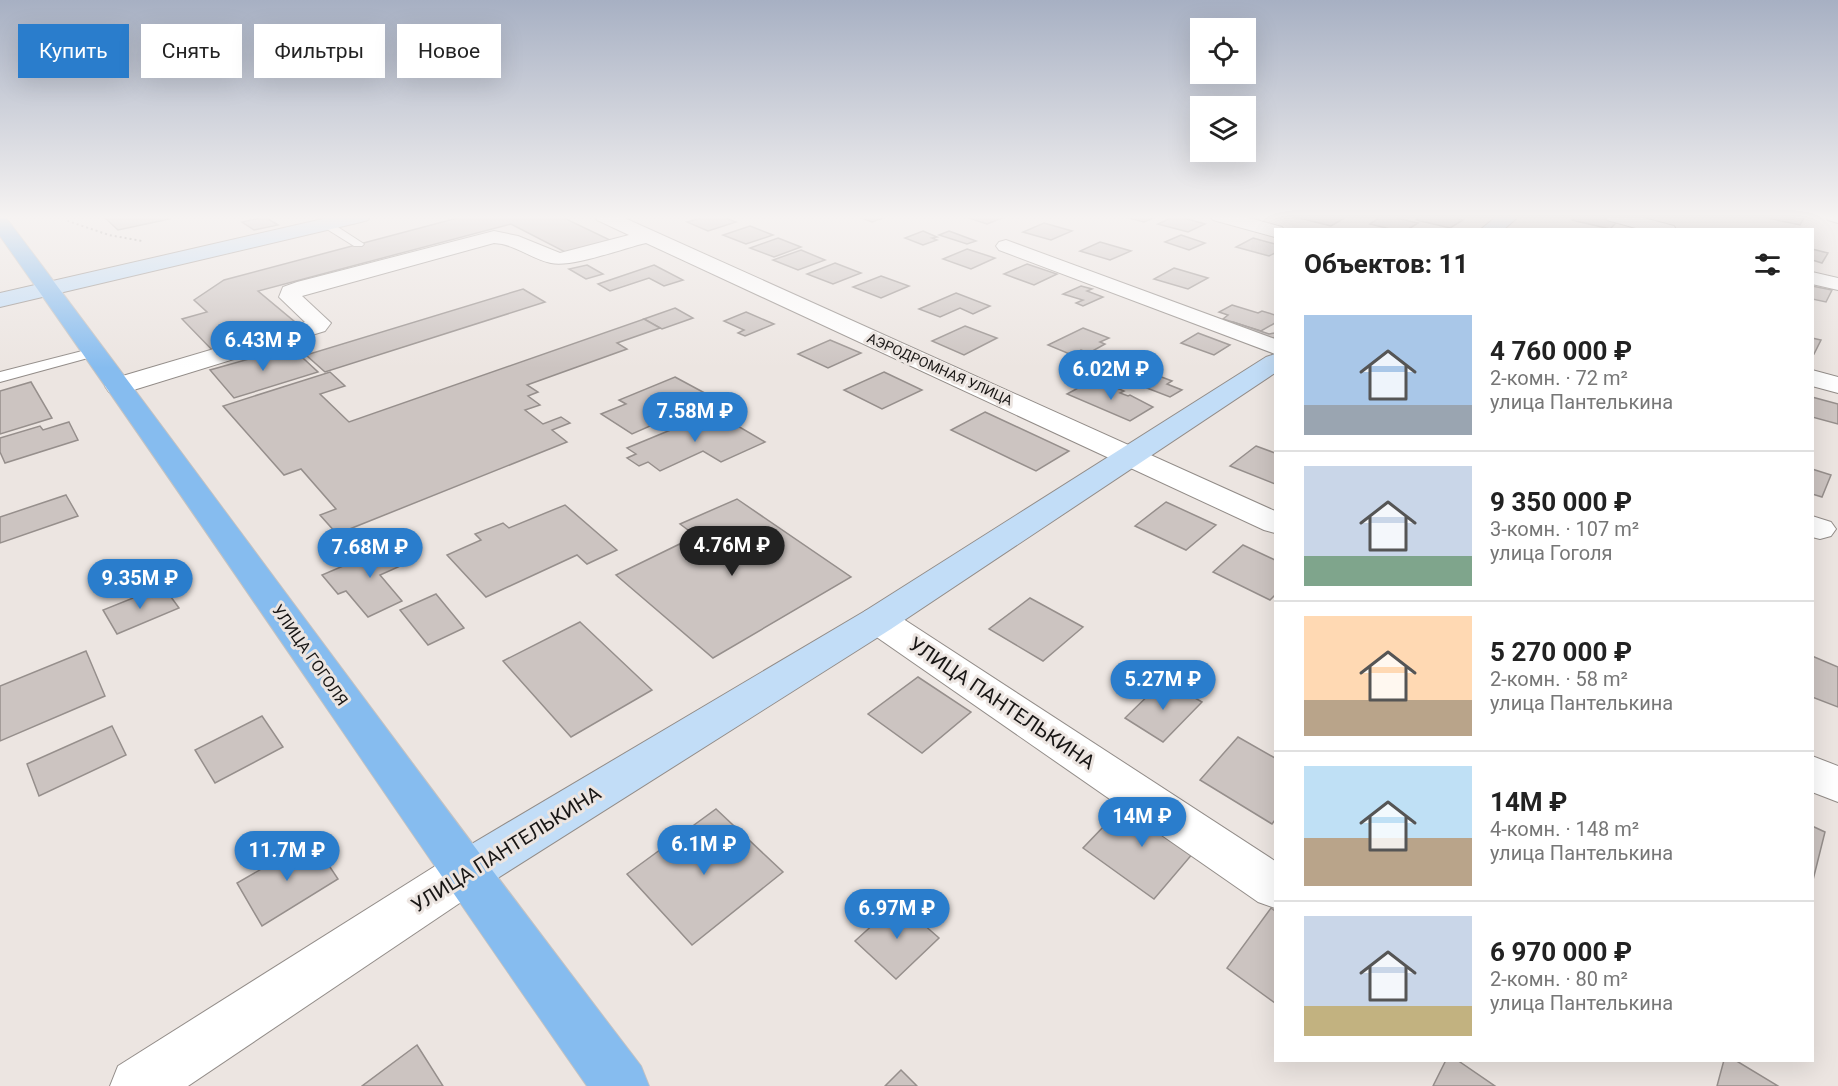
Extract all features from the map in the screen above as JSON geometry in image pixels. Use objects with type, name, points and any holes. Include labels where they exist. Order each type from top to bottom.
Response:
[{"type":"main road","name":"УЛИЦА ГОГОЛЯ","points":[[34,267],[465,873],[621,1086]]},
{"type":"main road","points":[[0,300],[142,267]]},
{"type":"main road","name":"УЛИЦА ПАНТЕЛЬКИНА","points":[[465,873],[878,620],[1274,363]]},
{"type":"street","points":[[118,386],[310,330],[319,323],[290,297],[291,292],[368,267]]},
{"type":"street","name":"АЭРОДРОМНАЯ УЛИЦА","points":[[715,267],[1274,523]]},
{"type":"street","points":[[1061,267],[1274,347]]},
{"type":"street","points":[[1814,278],[1838,284]]},
{"type":"street","points":[[1814,379],[1838,386]]},
{"type":"street","name":"УЛИЦА ПАНТЕЛЬКИНА","points":[[878,620],[1274,886]]},
{"type":"street","points":[[1814,774],[1838,785]]},
{"type":"street","name":"УЛИЦА ПАНТЕЛЬКИНА","points":[[138,1086],[465,873]]},
{"type":"lane","points":[[0,377],[94,352]]},
{"type":"building","points":[[274,267],[350,267],[258,291],[301,327],[214,352],[182,319],[207,312],[194,300],[224,280]]},
{"type":"building","points":[[590,267],[603,274],[586,279],[569,269]]},
{"type":"building","points":[[649,267],[657,267],[683,280],[664,286],[649,278],[610,291],[598,284]]},
{"type":"building","points":[[790,267],[807,267],[798,270]]},
{"type":"building","points":[[826,267],[845,267],[861,273],[833,284],[807,274]]},
{"type":"building","points":[[1021,267],[1035,267],[1057,274],[1034,285],[1004,274]]},
{"type":"building","points":[[1174,268],[1208,278],[1188,289],[1154,279]]},
{"type":"building","points":[[881,276],[909,286],[881,298],[853,287]]},
{"type":"building","points":[[1081,286],[1092,289],[1087,291],[1103,297],[1083,306],[1076,303],[1083,300],[1063,294]]},
{"type":"building","points":[[1814,286],[1832,290],[1826,302],[1814,299]]},
{"type":"building","points":[[523,289],[545,302],[325,372],[306,355]]},
{"type":"building","points":[[956,293],[990,306],[973,314],[960,308],[940,317],[919,309]]},
{"type":"building","points":[[1232,305],[1258,313],[1262,311],[1274,315],[1274,324],[1261,331],[1223,319],[1228,315],[1219,312]]},
{"type":"building","points":[[675,308],[693,318],[662,329],[644,319]]},
{"type":"building","points":[[746,312],[774,324],[745,336],[738,333],[744,330],[724,321]]},
{"type":"building","points":[[644,319],[660,328],[617,343],[627,349],[527,385],[538,392],[528,396],[540,405],[525,410],[543,424],[561,417],[570,423],[552,430],[567,442],[337,534],[320,515],[336,509],[301,469],[284,475],[223,406],[330,372],[345,386],[320,394],[349,422]]},
{"type":"building","points":[[1233,322],[1269,334],[1274,333],[1274,338],[1266,342],[1223,327]]},
{"type":"building","points":[[965,326],[997,338],[964,355],[932,341]]},
{"type":"building","points":[[1083,328],[1109,338],[1100,342],[1105,344],[1089,353],[1081,350],[1072,355],[1048,345]]},
{"type":"building","points":[[1198,333],[1230,345],[1214,355],[1181,343]]},
{"type":"building","points":[[1814,338],[1821,340],[1814,354]]},
{"type":"building","points":[[830,340],[861,353],[828,368],[798,354]]},
{"type":"building","points":[[291,347],[318,372],[234,398],[210,370]]},
{"type":"building","points":[[884,372],[922,390],[882,409],[844,390]]},
{"type":"building","points":[[1151,373],[1172,381],[1167,384],[1182,390],[1170,397],[1134,383]]},
{"type":"building","points":[[675,377],[714,398],[632,434],[601,414],[626,404],[619,400]]},
{"type":"building","points":[[1091,381],[1113,390],[1117,388],[1124,391],[1120,393],[1130,395],[1153,407],[1130,421],[1067,394]]},
{"type":"building","points":[[31,382],[52,418],[0,434],[0,391]]},
{"type":"building","points":[[1814,398],[1838,404],[1838,424],[1814,418]]},
{"type":"building","points":[[714,412],[765,442],[721,462],[703,451],[660,471],[648,462],[639,466],[627,458],[636,454],[627,448]]},
{"type":"building","points":[[985,412],[1069,451],[1036,471],[951,430]]},
{"type":"building","points":[[69,422],[78,440],[5,463],[0,452],[0,438],[40,426],[43,430]]},
{"type":"building","points":[[1256,446],[1274,453],[1274,484],[1230,466]]},
{"type":"building","points":[[1814,470],[1831,475],[1822,497],[1814,495]]},
{"type":"building","points":[[66,495],[78,516],[0,543],[0,517]]},
{"type":"building","points":[[737,499],[851,577],[713,658],[616,575],[696,536],[680,524]]},
{"type":"building","points":[[1166,502],[1216,525],[1186,550],[1135,526]]},
{"type":"building","points":[[565,505],[617,550],[587,564],[577,555],[486,597],[447,555],[481,540],[475,534],[503,523],[509,528]]},
{"type":"building","points":[[399,542],[416,559],[380,575],[402,601],[368,617],[346,591],[338,594],[322,575]]},
{"type":"building","points":[[1243,545],[1274,560],[1274,596],[1270,600],[1213,572]]},
{"type":"building","points":[[163,586],[179,608],[117,634],[103,610]]},
{"type":"building","points":[[436,594],[464,628],[428,645],[400,610]]},
{"type":"building","points":[[1030,598],[1083,627],[1043,661],[989,629]]},
{"type":"building","points":[[580,622],[652,690],[571,737],[503,661]]},
{"type":"building","points":[[86,651],[105,696],[0,741],[0,686]]},
{"type":"building","points":[[1814,657],[1838,667],[1838,707],[1814,698]]},
{"type":"building","points":[[918,677],[971,712],[922,753],[868,714]]},
{"type":"building","points":[[1164,680],[1202,702],[1163,742],[1125,718]]},
{"type":"building","points":[[262,716],[283,747],[215,783],[195,750]]},
{"type":"building","points":[[112,726],[126,755],[39,796],[27,764]]},
{"type":"building","points":[[1238,737],[1274,757],[1274,821],[1272,824],[1200,780]]},
{"type":"building","points":[[1130,799],[1200,845],[1154,899],[1083,848]]},
{"type":"building","points":[[716,809],[783,872],[692,945],[627,874]]},
{"type":"building","points":[[1814,827],[1825,832],[1814,876]]},
{"type":"building","points":[[312,840],[338,879],[262,926],[237,883]]},
{"type":"building","points":[[898,902],[939,938],[896,979],[855,941]]},
{"type":"building","points":[[1271,908],[1274,910],[1274,1002],[1227,968]]},
{"type":"building","points":[[417,1045],[443,1086],[362,1086]]},
{"type":"building","points":[[1445,1062],[1460,1062],[1495,1086],[1433,1086]]},
{"type":"building","points":[[1723,1062],[1738,1062],[1778,1086],[1717,1086]]},
{"type":"building","points":[[901,1070],[917,1086],[885,1086]]}]
